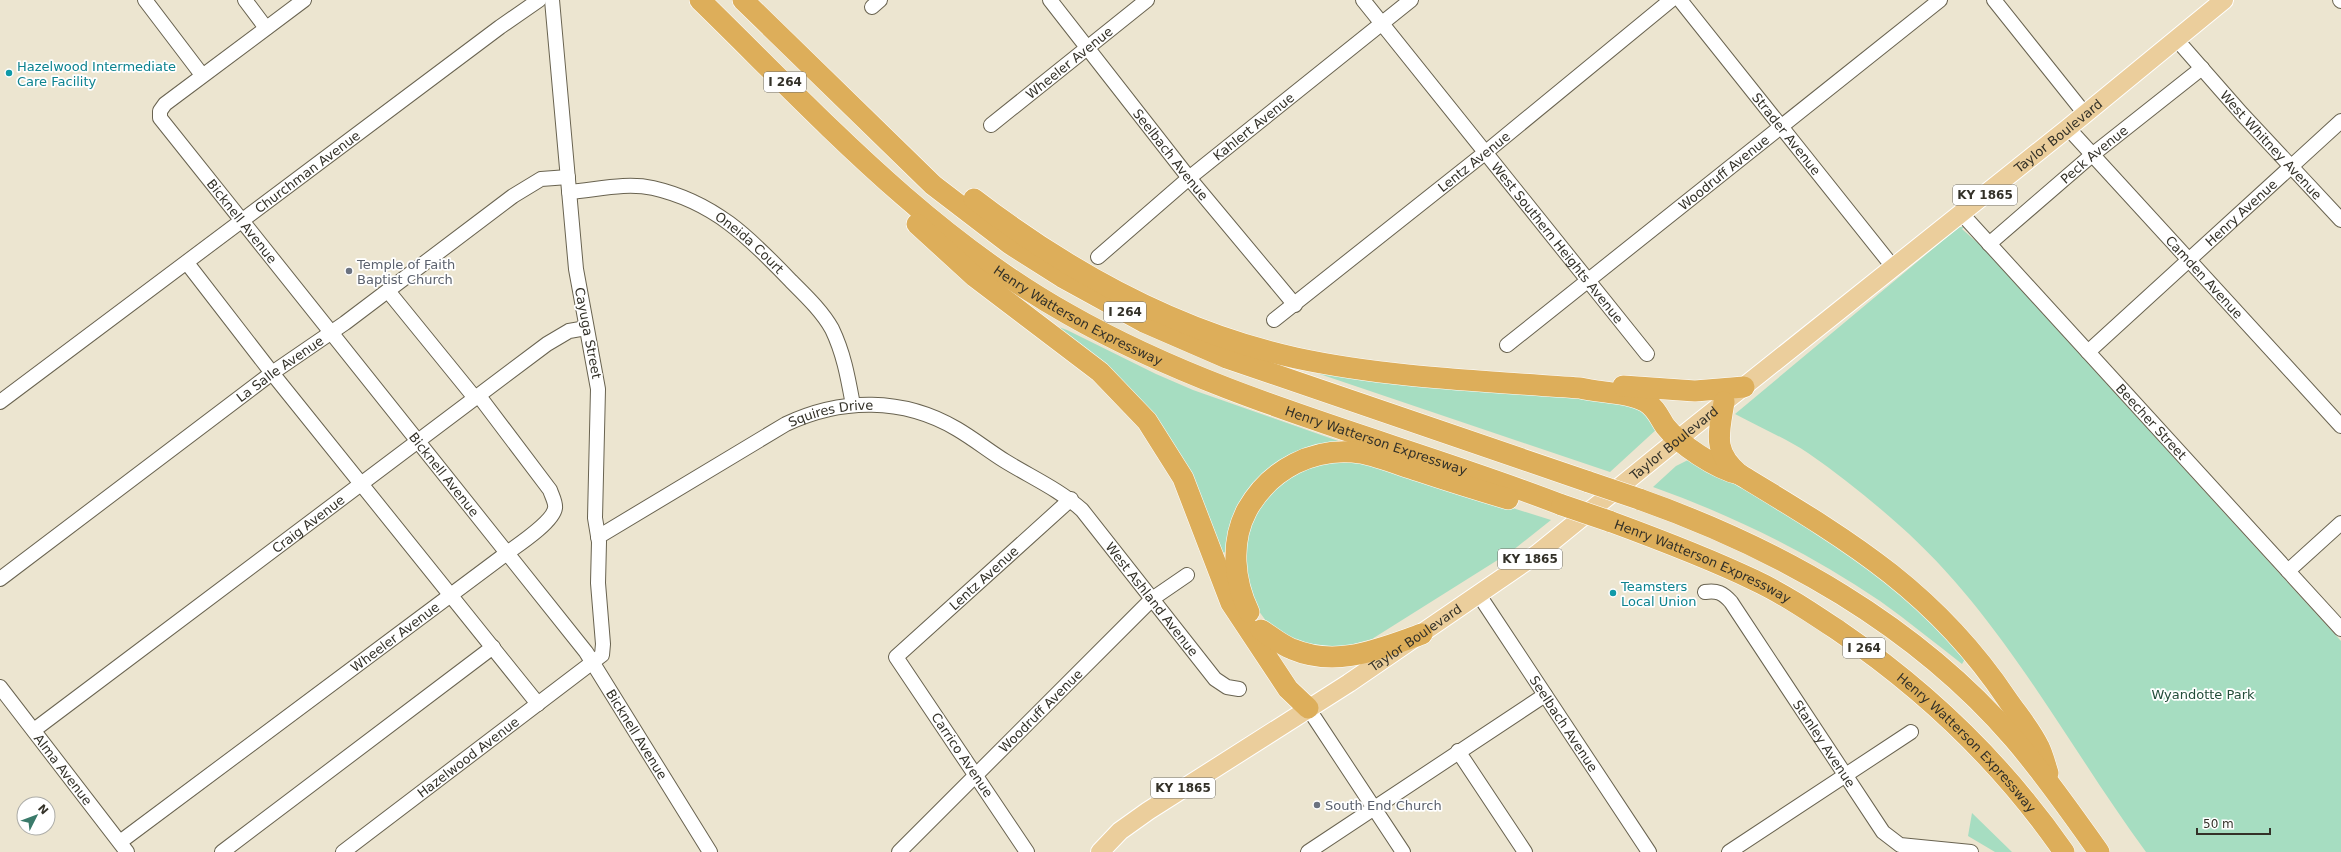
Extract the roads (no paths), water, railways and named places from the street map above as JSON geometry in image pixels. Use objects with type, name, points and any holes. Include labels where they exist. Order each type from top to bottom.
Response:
[{"type":"highway","name":"Henry Watterson Expressway","points":[[700,0],[868,166],[958,241],[1012,280],[1065,313],[1125,344],[1219,386],[1507,484],[1691,551],[1755,580],[1820,618],[1882,661],[1926,696],[1980,749],[2024,799],[2064,852]]},
{"type":"highway","name":"Henry Watterson Expressway","points":[[744,0],[933,185],[1010,244],[1062,277],[1144,322],[1187,342],[1272,375],[1589,482],[1704,523],[1756,547],[1813,577],[1879,620],[1937,664],[1968,693],[2014,738],[2099,852]]},
{"type":"highway","points":[[872,126],[911,147],[985,207],[1084,273],[1148,306],[1210,332],[1295,357],[1359,369],[1580,388],[1599,393],[1636,397],[1647,403],[1678,439],[1729,472],[1739,474]]},
{"type":"highway","points":[[868,166],[902,209],[950,256],[1100,372],[1147,421],[1183,478],[1231,603],[1288,689],[1308,708]]},
{"type":"highway","points":[[1580,388],[1599,385],[1695,391],[1744,387]]},
{"type":"highway","points":[[1724,402],[1718,444],[1721,453],[1729,466],[1739,474],[1864,552],[1889,570],[1941,618],[1988,672],[2039,747],[2052,787]]},
{"type":"highway","points":[[1308,708],[1299,688],[1261,630],[1243,599],[1238,581],[1237,542],[1245,514],[1260,489],[1279,472],[1301,460],[1337,452],[1362,454],[1548,511],[1562,505]]},
{"type":"highway","points":[[1261,630],[1290,649],[1311,656],[1326,658],[1341,658],[1365,654],[1422,634]]},
{"type":"main road","name":"Taylor Boulevard","points":[[1100,852],[1120,832],[1142,815],[1422,634],[1479,595],[1566,531],[1893,266],[1962,214],[2177,40],[2224,0]]},
{"type":"street","points":[[145,0],[202,75],[304,0]]},
{"type":"street","points":[[245,0],[266,28]]},
{"type":"street","name":"Churchman Avenue","points":[[0,402],[539,0]]},
{"type":"street","name":"Cayuga Street","points":[[552,0],[576,269],[598,389],[595,518],[598,537],[599,602],[603,644],[602,655],[593,662]]},
{"type":"street","name":"Seelbach Avenue","points":[[1050,0],[1189,178],[1295,305]]},
{"type":"street","name":"Wheeler Avenue","points":[[991,125],[1147,0]]},
{"type":"street","name":"West Southern Heights Avenue","points":[[1363,0],[1647,354]]},
{"type":"street","name":"Kahlert Avenue","points":[[1098,257],[1189,178],[1411,0]]},
{"type":"street","name":"Lentz Avenue","points":[[1274,320],[1295,305],[1486,152],[1671,0]]},
{"type":"street","name":"Strader Avenue","points":[[1680,0],[1893,266]]},
{"type":"street","name":"Woodruff Avenue","points":[[1507,345],[1589,282],[1940,0]]},
{"type":"street","points":[[1994,0],[2085,114]]},
{"type":"street","name":"West Whitney Avenue","points":[[2177,40],[2242,114],[2341,220]]},
{"type":"street","name":"Peck Avenue","points":[[1989,244],[2092,154],[2202,68]]},
{"type":"street","name":"Bicknell Avenue","points":[[202,75],[165,104],[160,111],[160,118],[593,662],[710,852]]},
{"type":"street","name":"Henry Avenue","points":[[2088,352],[2341,121]]},
{"type":"street","name":"Camden Avenue","points":[[2068,128],[2341,426]]},
{"type":"street","name":"La Salle Avenue","points":[[0,579],[272,373],[388,291],[525,188],[541,179],[568,177]]},
{"type":"street","name":"Oneida Court","points":[[569,192],[628,186],[652,188],[696,202],[731,222],[763,252],[825,319],[841,350],[853,405]]},
{"type":"street","name":"Beecher Street","points":[[1962,214],[2341,629]]},
{"type":"street","points":[[187,263],[272,373],[363,484],[538,704]]},
{"type":"street","name":"Wheeler Avenue","points":[[123,847],[541,527],[553,514],[554,502],[550,490],[477,397],[388,291]]},
{"type":"street","name":"Craig Avenue","points":[[34,730],[562,334],[569,331],[586,328]]},
{"type":"street","name":"Squires Drive","points":[[598,537],[786,424],[826,409],[853,405],[904,408],[938,420],[956,429],[998,457],[1071,499]]},
{"type":"street","name":"Lentz Avenue","points":[[896,657],[1071,499]]},
{"type":"street","name":"West Ashland Avenue","points":[[1071,499],[1082,510],[1215,679],[1227,688],[1239,689]]},
{"type":"street","points":[[2288,571],[2341,523]]},
{"type":"street","name":"Woodruff Avenue","points":[[899,852],[1152,599],[1187,575]]},
{"type":"street","name":"Stanley Avenue","points":[[1705,592],[1712,590],[1723,593],[1731,602],[1883,832],[1900,845],[1971,852]]},
{"type":"street","name":"Seelbach Avenue","points":[[1479,595],[1648,852]]},
{"type":"street","points":[[222,852],[493,647]]},
{"type":"street","name":"Carrico Avenue","points":[[896,657],[1027,852]]},
{"type":"street","name":"Hazelwood Avenue","points":[[343,852],[593,662]]},
{"type":"street","name":"Alma Avenue","points":[[0,688],[123,847]]},
{"type":"street","points":[[1308,852],[1373,807],[1545,695]]},
{"type":"street","points":[[1308,708],[1402,852]]},
{"type":"street","points":[[1729,852],[1911,732]]},
{"type":"street","points":[[1458,751],[1525,852]]},
{"type":"place","name":"Hazelwood Intermediate Care Facility","points":[[9,73]]},
{"type":"place","name":"Temple of Faith Baptist Church","points":[[349,271]]},
{"type":"place","name":"Teamsters Local Union","points":[[1613,593]]},
{"type":"place","name":"South End Church","points":[[1317,805]]},
{"type":"park label","name":"Wyandotte Park","points":[[2203,694]]}]
